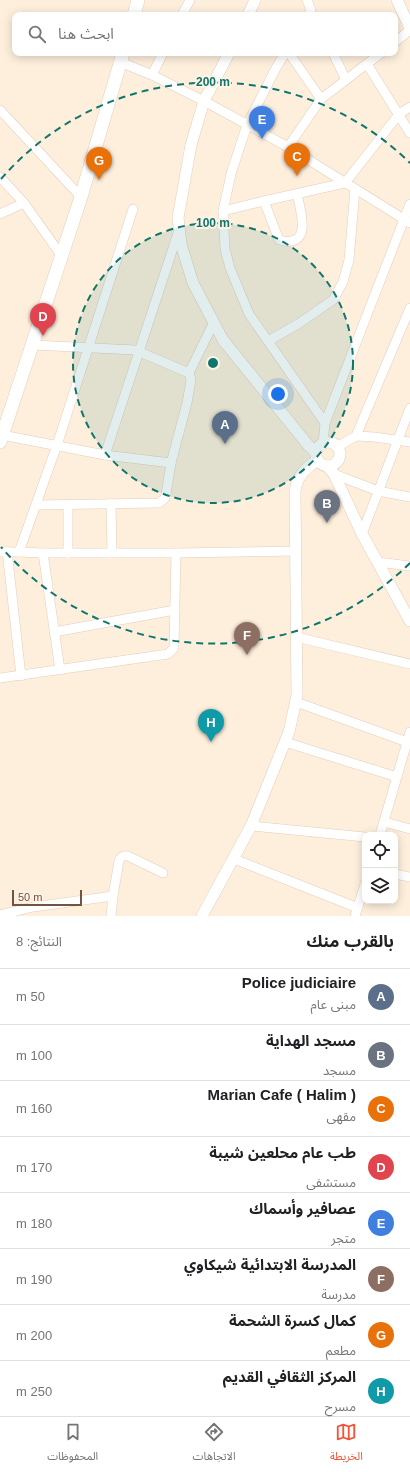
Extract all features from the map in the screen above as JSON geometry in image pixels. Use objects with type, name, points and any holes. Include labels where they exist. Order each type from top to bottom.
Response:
[{"type":"main road","points":[[135,12],[138,0]]},
{"type":"main road","points":[[1,439],[81,197],[122,58]]},
{"type":"street","points":[[184,12],[190,0]]},
{"type":"street","points":[[249,12],[255,0]]},
{"type":"street","points":[[307,0],[311,12]]},
{"type":"street","points":[[397,0],[410,29],[398,39]]},
{"type":"street","points":[[152,75],[162,56]]},
{"type":"street","points":[[227,56],[204,101],[190,153],[178,218],[179,230],[192,283],[222,340],[324,463],[378,491],[410,496]]},
{"type":"street","points":[[283,56],[247,125],[231,174],[223,211],[226,249],[230,268],[249,314],[325,423]]},
{"type":"street","points":[[290,56],[321,99]]},
{"type":"street","points":[[334,56],[346,80]]},
{"type":"street","points":[[288,147],[321,99],[377,56]]},
{"type":"street","points":[[122,58],[288,147],[407,221]]},
{"type":"street","points":[[367,64],[410,133]]},
{"type":"street","points":[[223,211],[345,183],[399,114],[410,107]]},
{"type":"street","points":[[0,110],[81,197]]},
{"type":"street","points":[[0,177],[24,203],[62,255]]},
{"type":"street","points":[[268,341],[298,324],[332,300],[343,282],[349,260],[355,189]]},
{"type":"street","points":[[264,201],[279,240],[294,240],[300,236],[303,230],[297,194]]},
{"type":"street","points":[[0,214],[24,203]]},
{"type":"street","points":[[410,204],[407,221],[325,423],[322,443],[317,449],[410,621]]},
{"type":"street","points":[[19,552],[58,445],[133,209]]},
{"type":"street","points":[[105,455],[179,230]]},
{"type":"street","points":[[356,436],[410,308]]},
{"type":"street","points":[[37,505],[159,503],[162,501],[166,494],[171,463],[187,403],[191,380],[189,373],[213,324]]},
{"type":"street","points":[[33,345],[135,350],[189,373]]},
{"type":"street","points":[[362,534],[410,408]]},
{"type":"street","points":[[337,447],[356,436],[410,442]]},
{"type":"street","points":[[1,439],[58,445],[105,455],[171,463]]},
{"type":"street","points":[[202,916],[251,826],[289,732],[297,696],[295,491],[299,477],[305,469],[324,463],[334,464],[337,461],[340,454],[337,447],[331,442],[322,443]]},
{"type":"street","points":[[68,504],[68,553]]},
{"type":"street","points":[[111,504],[112,553]]},
{"type":"street","points":[[21,676],[4,551],[68,553],[176,553],[296,551]]},
{"type":"street","points":[[43,552],[60,670]]},
{"type":"street","points":[[0,678],[168,654],[174,648],[176,553]]},
{"type":"street","points":[[378,562],[410,566]]},
{"type":"street","points":[[54,632],[175,610]]},
{"type":"street","points":[[296,637],[410,664]]},
{"type":"street","points":[[296,702],[408,743]]},
{"type":"street","points":[[381,832],[410,732]]},
{"type":"street","points":[[285,742],[397,777]]},
{"type":"street","points":[[384,822],[410,829]]},
{"type":"street","points":[[251,826],[362,837]]},
{"type":"street","points":[[111,916],[120,857],[123,855],[128,856],[163,873]]},
{"type":"street","points":[[234,859],[356,912],[362,893]]},
{"type":"street","points":[[398,875],[410,877]]},
{"type":"street","points":[[0,915],[33,907],[114,896]]},
{"type":"place","name":"عصافير وأسماك","points":[[262,139]]},
{"type":"place","name":"( Halim ) Marian Cafe","points":[[297,176]]},
{"type":"place","name":"كمال كسرة الشحمة","points":[[99,180]]},
{"type":"place","name":"طب عام محلعين شيبة","points":[[43,336]]},
{"type":"place","name":"Police judiciaire","points":[[225,444]]},
{"type":"place","name":"مسجد الهداية","points":[[327,523]]},
{"type":"place","name":"المدرسة الابتدائية شيكاوي","points":[[247,655]]},
{"type":"place","name":"المركز الثقافي القديم","points":[[211,742]]}]
